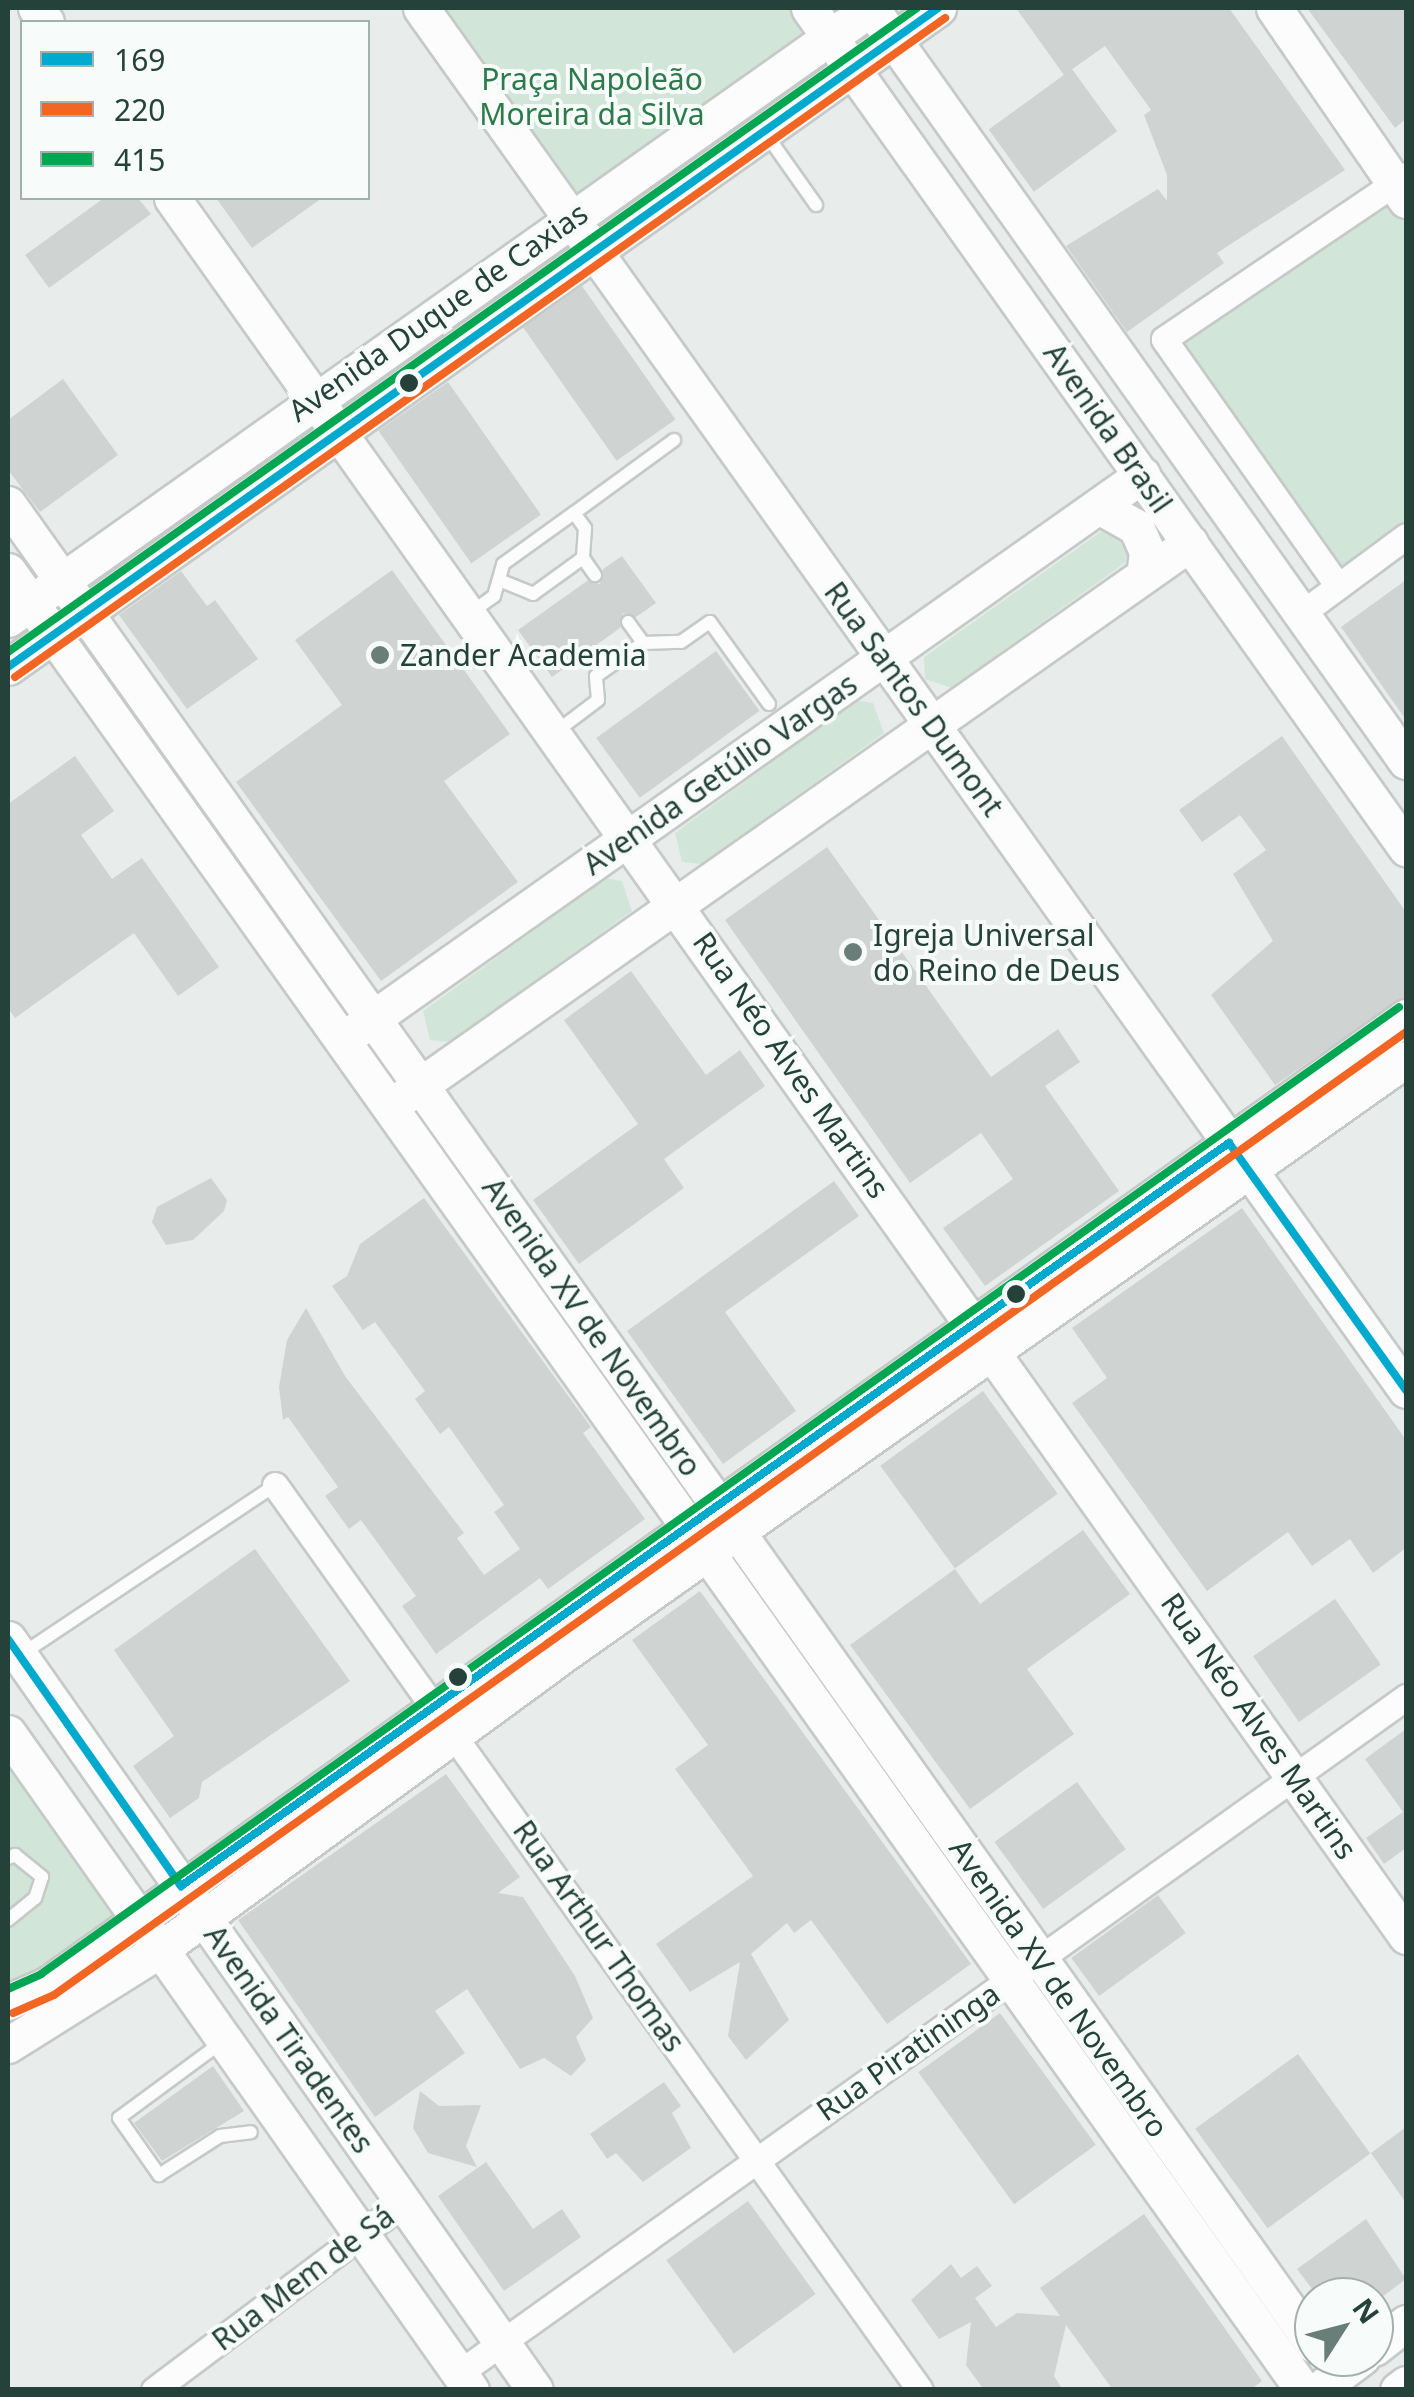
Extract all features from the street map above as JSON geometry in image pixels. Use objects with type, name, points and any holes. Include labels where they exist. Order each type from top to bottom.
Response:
[{"type":"main road","name":"Rua Santos Dumont","points":[[421,8],[1406,1390]]},
{"type":"main road","name":"Avenida Brasil","points":[[809,8],[1406,848]]},
{"type":"main road","name":"Avenida Duque de Caxias","points":[[19,611],[871,8]]},
{"type":"main road","name":"Avenida Brasil","points":[[871,8],[1406,761]]},
{"type":"main road","name":"Avenida Duque de Caxias","points":[[8,667],[938,8]]},
{"type":"main road","points":[[1274,8],[1402,185]]},
{"type":"main road","points":[[678,144],[759,135]]},
{"type":"main road","name":"Rua Néo Alves Martins","points":[[173,200],[1406,1936]]},
{"type":"main road","points":[[434,364],[458,298]]},
{"type":"main road","name":"Avenida Getúlio Vargas","points":[[360,1028],[1142,475]]},
{"type":"main road","points":[[169,503],[240,502]]},
{"type":"main road","name":"Avenida XV de Novembro","points":[[8,504],[360,1028],[1025,1969],[1303,2390]]},
{"type":"main road","points":[[1099,506],[1136,528],[1147,552],[1144,575]]},
{"type":"main road","points":[[406,1094],[1190,543]]},
{"type":"main road","name":"Avenida XV de Novembro","points":[[8,571],[19,611],[53,635],[360,1028]]},
{"type":"main road","points":[[8,2002],[47,1984],[580,1607],[890,1425],[994,1352],[1091,1282],[1354,1056],[1406,1018]]},
{"type":"main road","points":[[1354,1056],[1406,1056]]},
{"type":"main road","points":[[14,2046],[161,1949],[458,1734],[554,1661],[841,1420],[973,1323],[1115,1224],[1239,1157],[1406,1056]]},
{"type":"main road","points":[[1091,1282],[1115,1224]]},
{"type":"main road","points":[[841,1420],[890,1425]]},
{"type":"main road","points":[[554,1661],[580,1607]]},
{"type":"main road","name":"Avenida Tiradentes","points":[[11,1653],[203,1916],[536,2390]]},
{"type":"main road","name":"Avenida Tiradentes","points":[[8,1734],[465,2381]]},
{"type":"main road","points":[[286,1812],[352,1808]]},
{"type":"main road","name":"Avenida XV de Novembro","points":[[1025,1969],[1294,2320]]},
{"type":"main road","points":[[1398,2390],[1406,2384]]},
{"type":"street","points":[[1338,586],[1164,339],[1402,185]]},
{"type":"street","points":[[1302,613],[1406,536]]},
{"type":"street","name":"Rua Arthur Thomas","points":[[276,1485],[458,1734],[920,2390]]},
{"type":"street","name":"Rua Piratininga","points":[[465,2381],[502,2342],[1406,1697]]},
{"type":"street","name":"Rua Mem de Sá","points":[[154,2390],[404,2202]]},
{"type":"lane","points":[[759,135],[816,205]]},
{"type":"lane","points":[[469,614],[494,596],[503,564],[674,440]]},
{"type":"lane","points":[[574,512],[585,528],[582,558],[595,575]]},
{"type":"lane","points":[[499,580],[532,594],[582,558]]},
{"type":"lane","points":[[628,622],[643,643]]},
{"type":"lane","points":[[555,733],[598,700],[596,676],[643,643],[681,642],[710,622],[769,704]]},
{"type":"lane","points":[[11,1653],[276,1485]]},
{"type":"lane","points":[[8,1858],[16,1855],[42,1877],[35,1898],[8,1920]]},
{"type":"lane","points":[[224,2041],[119,2118],[159,2175],[220,2136],[252,2132]]},
{"type":"green space","name":"Praça Napoleão Moreira da Silva","points":[[421,8],[809,8],[830,37],[571,221]]},
{"type":"green space","points":[[1392,180],[1406,200],[1406,536],[1338,586],[1164,339]]},
{"type":"green space","points":[[1113,523],[1133,557],[951,688],[925,679],[924,657]]},
{"type":"green space","points":[[857,700],[873,703],[884,733],[702,864],[682,862],[675,833]]},
{"type":"green space","points":[[605,878],[622,881],[632,911],[450,1042],[430,1040],[423,1011]]},
{"type":"green space","points":[[8,1733],[140,1918],[8,2002]]},
{"type":"building","points":[[1016,8],[1229,8],[1345,170],[1217,253],[1224,263],[1127,332],[1066,246],[1158,189],[1167,201],[1167,175],[1144,115],[1151,110],[1105,46],[1064,75]]},
{"type":"building","points":[[1307,8],[1406,8],[1406,119],[1395,128]]},
{"type":"building","points":[[1072,69],[1117,131],[1034,192],[989,130]]},
{"type":"building","points":[[101,200],[140,200],[151,214],[49,288],[25,255]]},
{"type":"building","points":[[217,200],[319,200],[252,248]]},
{"type":"building","points":[[582,286],[675,420],[617,461],[523,327]]},
{"type":"building","points":[[63,379],[118,455],[40,512],[8,470],[8,420]]},
{"type":"building","points":[[448,382],[541,515],[471,563],[378,431]]},
{"type":"building","points":[[622,556],[656,603],[636,617],[623,613],[620,628],[552,677],[518,630],[587,581],[600,584],[603,569]]},
{"type":"building","points":[[392,570],[510,734],[444,781],[518,882],[381,981],[236,782],[342,705],[295,640]]},
{"type":"building","points":[[181,571],[207,606],[215,600],[258,659],[187,709],[119,615]]},
{"type":"building","points":[[1406,580],[1406,720],[1341,627]]},
{"type":"building","points":[[716,651],[759,711],[640,798],[596,738]]},
{"type":"building","points":[[1282,736],[1406,912],[1406,996],[1275,1085],[1211,995],[1273,941],[1233,874],[1266,850],[1240,815],[1202,842],[1179,810]]},
{"type":"building","points":[[75,756],[114,811],[81,835],[112,879],[142,858],[219,967],[178,996],[134,933],[15,1018],[8,1008],[8,804]]},
{"type":"building","points":[[827,847],[991,1077],[1058,1029],[1080,1062],[1045,1086],[1119,1191],[985,1286],[943,1228],[1013,1179],[981,1133],[910,1183],[725,920]]},
{"type":"building","points":[[631,971],[706,1075],[740,1050],[765,1086],[664,1159],[684,1188],[579,1264],[533,1200],[638,1124],[564,1020]]},
{"type":"building","points":[[211,1178],[227,1200],[224,1211],[193,1240],[166,1245],[152,1222],[157,1207]]},
{"type":"building","points":[[834,1181],[859,1216],[725,1312],[796,1411],[723,1464],[627,1331]]},
{"type":"building","points":[[424,1198],[591,1427],[583,1433],[645,1519],[548,1589],[540,1578],[436,1654],[402,1606],[416,1596],[361,1520],[349,1529],[325,1496],[338,1487],[288,1417],[283,1420],[279,1387],[287,1340],[306,1308],[345,1376],[464,1533],[457,1538],[484,1575],[520,1549],[494,1512],[504,1505],[449,1427],[440,1434],[415,1399],[425,1391],[375,1322],[363,1330],[332,1286],[347,1276],[360,1244]]},
{"type":"building","points":[[1242,1208],[1406,1440],[1406,1548],[1373,1573],[1350,1539],[1312,1566],[1288,1532],[1207,1591],[1072,1403],[1107,1378],[1072,1328]]},
{"type":"building","points":[[983,1391],[1058,1494],[955,1568],[880,1466]]},
{"type":"building","points":[[1083,1530],[1130,1594],[1027,1669],[1074,1734],[970,1809],[850,1645],[955,1569],[980,1604]]},
{"type":"building","points":[[255,1549],[350,1681],[202,1782],[199,1798],[170,1818],[133,1766],[174,1736],[114,1650]]},
{"type":"building","points":[[700,1591],[971,1964],[887,2024],[811,1920],[794,1933],[787,1923],[751,1954],[789,2020],[746,2060],[728,2036],[740,1962],[690,1992],[656,1944],[753,1876],[675,1769],[708,1745],[632,1640]]},
{"type":"building","points":[[1335,1599],[1381,1665],[1299,1722],[1253,1656]]},
{"type":"building","points":[[1406,1729],[1406,1848],[1384,1864],[1366,1838],[1403,1812],[1365,1759]]},
{"type":"building","points":[[446,1774],[520,1877],[498,1893],[523,1897],[575,1976],[593,2018],[576,2037],[586,2060],[571,2076],[544,2058],[520,2069],[467,1989],[435,2011],[465,2053],[375,2117],[238,1920]]},
{"type":"building","points":[[1077,1782],[1126,1849],[1043,1909],[994,1842]]},
{"type":"building","points":[[1158,1895],[1186,1933],[1099,1996],[1071,1958]]},
{"type":"building","points":[[1000,2013],[1096,2145],[1014,2204],[918,2072]]},
{"type":"building","points":[[1298,2054],[1370,2154],[1268,2228],[1195,2129]]},
{"type":"building","points":[[213,2066],[244,2111],[162,2161],[134,2123]]},
{"type":"building","points":[[664,2082],[681,2106],[672,2113],[691,2148],[643,2182],[616,2153],[607,2159],[590,2134]]},
{"type":"building","points":[[420,2091],[439,2106],[481,2105],[466,2146],[477,2167],[428,2153],[413,2128]]},
{"type":"building","points":[[1406,2127],[1406,2203],[1371,2153]]},
{"type":"building","points":[[486,2162],[533,2229],[562,2209],[581,2237],[504,2291],[438,2196]]},
{"type":"building","points":[[748,2201],[816,2294],[734,2353],[666,2260]]},
{"type":"building","points":[[1144,2214],[1262,2381],[1250,2390],[1113,2390],[1066,2325],[1054,2376],[1063,2390],[984,2390],[966,2365],[971,2322],[939,2339],[911,2300],[951,2264],[961,2278],[977,2266],[992,2286],[975,2298],[996,2327],[1017,2313],[1060,2316],[1040,2288]]},
{"type":"building","points":[[1366,2219],[1406,2279],[1394,2288],[1394,2277],[1303,2277],[1297,2269]]},
{"type":"transit line","name":"415","points":[[8,652],[917,8]]},
{"type":"transit line","name":"169","points":[[8,667],[938,8]]},
{"type":"transit line","name":"220","points":[[15,677],[945,18]]},
{"type":"transit line","name":"415","points":[[8,1989],[41,1974],[1399,1007]]},
{"type":"transit line","name":"220","points":[[13,2013],[54,1995],[1406,1032]]},
{"type":"transit line","name":"169","points":[[8,1639],[181,1886],[1229,1143],[1406,1390]]},
{"type":"place","name":"Zander Academia","points":[[380,655]]},
{"type":"place","name":"Igreja Universal do Reino de Deus","points":[[853,952]]}]
